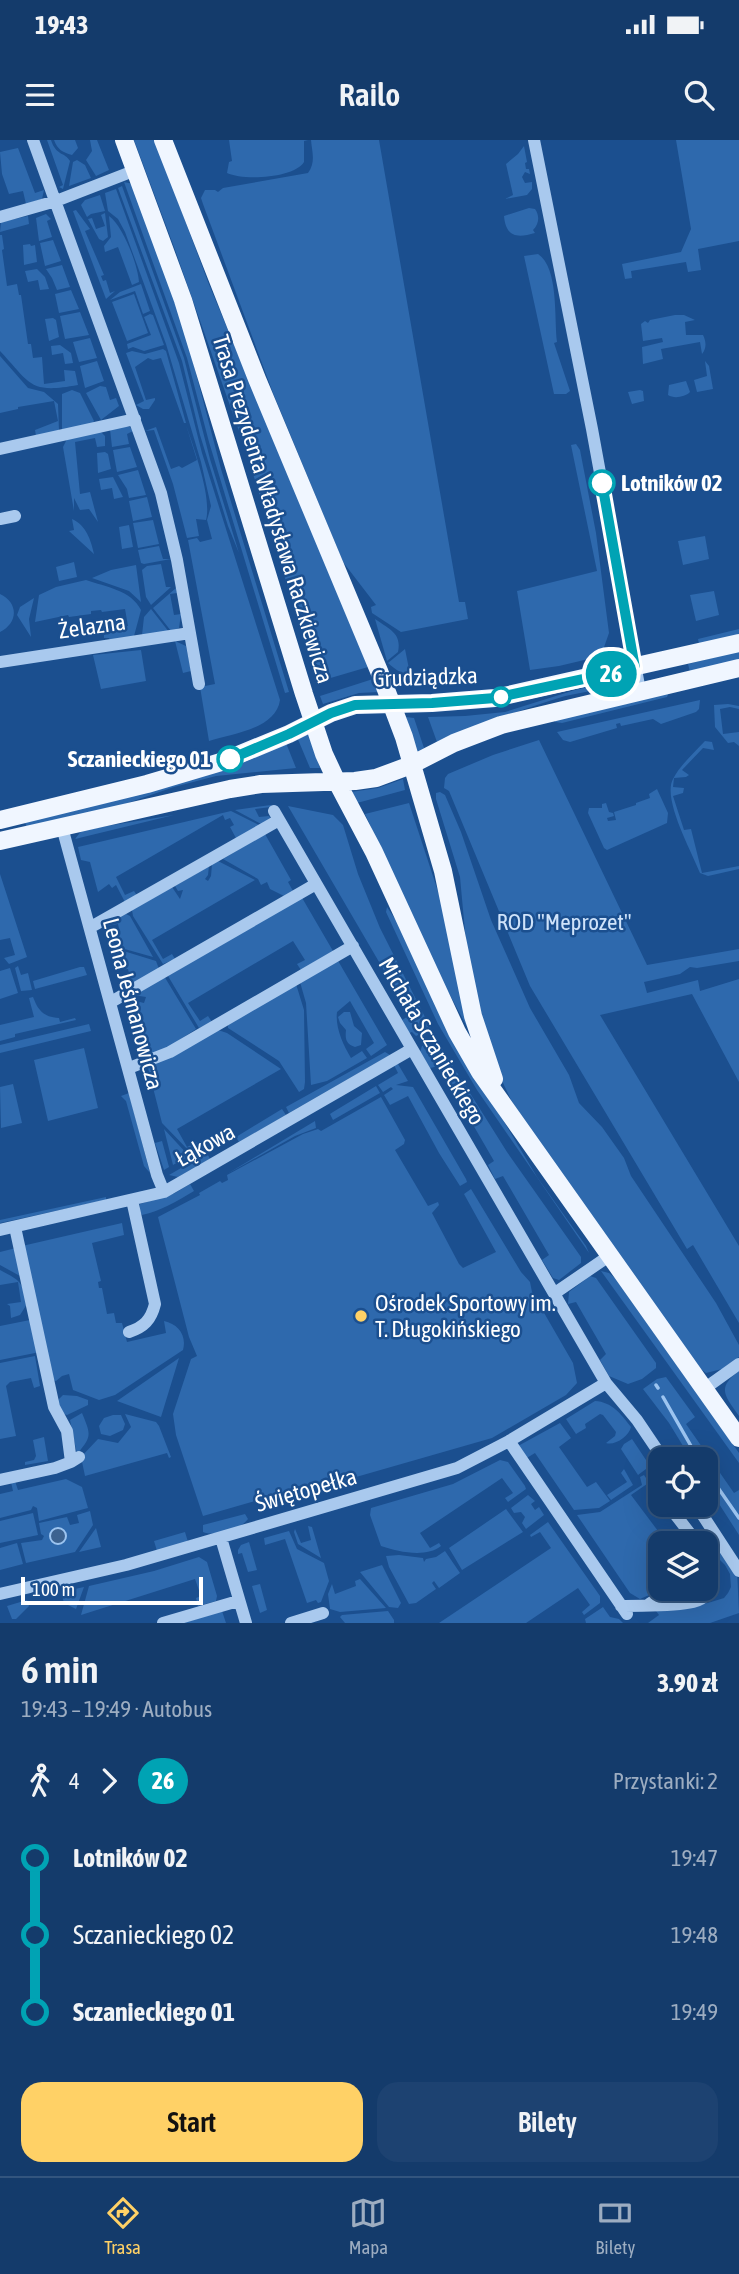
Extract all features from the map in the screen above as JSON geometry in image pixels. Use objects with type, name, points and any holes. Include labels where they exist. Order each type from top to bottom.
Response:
[{"type":"main road","name":"Trasa Prezydenta Władysława Raczkiewicza","points":[[124,140],[190,323],[313,721],[337,782],[374,852],[457,1032],[492,1091],[739,1438]]},
{"type":"main road","name":"Trasa Prezydenta Władysława Raczkiewicza","points":[[163,140],[271,414],[391,703],[443,871],[473,1016],[506,1108]]},
{"type":"main road","name":"Grudziądzka","points":[[0,820],[200,769],[238,756],[313,721],[355,705],[495,698],[739,643]]},
{"type":"main road","points":[[0,841],[230,789],[261,784],[376,778],[501,725],[739,668]]},
{"type":"street","points":[[33,140],[135,419],[167,515],[200,684]]},
{"type":"street","points":[[534,140],[640,691]]},
{"type":"street","points":[[0,217],[56,201],[136,170]]},
{"type":"street","points":[[0,449],[135,419]]},
{"type":"street","points":[[0,519],[15,516]]},
{"type":"street","name":"Żelazna","points":[[0,662],[190,633]]},
{"type":"street","name":"Michała Sczanieckiego","points":[[90,927],[276,816],[606,1383],[655,1447]]},
{"type":"street","name":"Leona Jeśmanowicza","points":[[62,827],[164,1192]]},
{"type":"street","points":[[111,1002],[316,884]]},
{"type":"street","points":[[129,1068],[170,1052],[353,946]]},
{"type":"street","name":"Łąkowa","points":[[0,1230],[164,1192],[412,1049]]},
{"type":"street","points":[[129,1332],[145,1324],[152,1316],[155,1304],[132,1199]]},
{"type":"street","points":[[0,1480],[55,1468],[75,1460],[51,1398],[15,1227]]},
{"type":"street","points":[[555,1293],[609,1256]]},
{"type":"street","points":[[704,1389],[739,1364]]},
{"type":"street","name":"Świętopełka","points":[[0,1594],[126,1565],[450,1471],[509,1441],[606,1383]]},
{"type":"street","points":[[509,1441],[624,1610],[648,1604],[694,1601]]},
{"type":"street","points":[[677,1517],[688,1531]]},
{"type":"street","points":[[704,1517],[739,1571]]},
{"type":"street","points":[[221,1538],[246,1623]]},
{"type":"street","points":[[163,1623],[238,1601]]},
{"type":"street","points":[[648,1604],[653,1601]]},
{"type":"street","points":[[291,1623],[323,1613]]},
{"type":"green space","points":[[47,140],[51,140],[55,149],[70,161],[63,189],[59,187],[63,185]]},
{"type":"green space","points":[[54,140],[75,140],[78,148],[72,155],[63,152]]},
{"type":"green space","points":[[90,140],[97,140],[109,170],[96,176],[86,160],[92,151]]},
{"type":"green space","points":[[134,140],[155,140],[208,282],[368,667],[317,682],[246,451]]},
{"type":"green space","points":[[229,140],[308,140],[304,141],[304,162],[299,167],[280,175],[245,177],[227,173],[229,162],[232,161]]},
{"type":"green space","points":[[311,140],[379,140],[459,602],[465,602],[468,619],[401,632],[372,613],[371,607],[376,605],[343,562],[273,393],[201,198],[205,190],[218,192],[223,188],[308,173],[313,161]]},
{"type":"green space","points":[[676,140],[739,140],[739,241],[698,249],[701,270],[688,272],[686,262],[631,271],[632,278],[625,279],[622,264],[681,252],[691,229]]},
{"type":"green space","points":[[524,146],[526,169],[529,169],[530,174],[525,172],[522,177],[525,183],[532,182],[532,189],[527,195],[505,199],[513,195],[506,164]]},
{"type":"green space","points":[[18,148],[35,193],[44,190],[42,199],[26,204],[23,191],[9,194],[2,174],[0,152]]},
{"type":"green space","points":[[77,160],[85,165],[91,178],[69,186],[73,162]]},
{"type":"green space","points":[[124,182],[133,184],[182,320],[221,469],[289,692],[285,693],[209,442],[187,358]]},
{"type":"green space","points":[[122,186],[184,358],[210,459],[239,553],[200,435],[182,361],[118,188]]},
{"type":"green space","points":[[116,189],[179,363],[202,453],[280,700],[277,710],[262,724],[241,733],[209,741],[200,687],[215,684],[188,540],[197,538],[200,542],[212,539],[207,520],[211,506],[201,462],[166,344],[125,232],[118,219],[108,211],[105,193]]},
{"type":"green space","points":[[100,195],[105,211],[87,217],[81,205],[85,200]]},
{"type":"green space","points":[[529,208],[535,209],[538,214],[538,223],[533,230],[535,233],[514,235],[507,229],[504,216]]},
{"type":"green space","points":[[76,210],[90,229],[85,231],[104,275],[101,276],[103,281],[106,280],[110,293],[115,291],[106,299],[73,211]]},
{"type":"green space","points":[[105,213],[108,237],[103,241],[99,239],[88,219],[92,218],[96,229],[105,226],[101,215]]},
{"type":"green space","points":[[46,214],[51,219],[47,221],[52,237],[39,241],[36,218]]},
{"type":"green space","points":[[28,216],[29,224],[0,232],[1,222]]},
{"type":"green space","points":[[109,216],[119,228],[133,256],[139,282],[132,285],[118,247],[105,252],[104,246],[111,237]]},
{"type":"green space","points":[[0,235],[7,286],[17,284],[28,344],[31,344],[33,358],[42,357],[44,384],[65,381],[64,370],[75,371],[78,385],[50,388],[32,384],[0,351]]},
{"type":"green space","points":[[53,240],[61,261],[45,266],[40,243]]},
{"type":"green space","points":[[23,245],[35,245],[37,262],[24,265]]},
{"type":"green space","points":[[538,254],[545,261],[552,282],[557,342],[554,343],[570,391],[566,394],[554,394],[524,256]]},
{"type":"green space","points":[[62,265],[70,287],[57,290],[46,269]]},
{"type":"green space","points":[[37,269],[45,277],[49,289],[40,290],[38,280],[28,282],[25,271]]},
{"type":"green space","points":[[141,284],[150,311],[143,314],[135,291],[110,300],[120,292]]},
{"type":"green space","points":[[71,290],[79,309],[59,313],[55,294]]},
{"type":"green space","points":[[134,294],[148,333],[127,341],[112,302]]},
{"type":"green space","points":[[80,312],[89,335],[65,339],[60,316]]},
{"type":"green space","points":[[153,315],[164,345],[144,351],[133,347],[128,349],[127,344],[151,335],[144,317]]},
{"type":"green space","points":[[684,315],[695,320],[685,322],[686,335],[703,335],[706,344],[704,352],[702,354],[700,342],[661,349],[663,359],[643,364],[642,347],[663,342],[662,338],[643,341],[641,324]]},
{"type":"green space","points":[[45,319],[56,320],[59,337],[49,341]]},
{"type":"green space","points":[[90,338],[97,358],[79,362],[73,342]]},
{"type":"green space","points":[[60,345],[71,353],[73,363],[65,364],[63,353],[52,355],[51,346]]},
{"type":"green space","points":[[163,349],[166,351],[186,423],[161,358],[148,358],[135,367],[146,400],[155,398],[149,409],[136,405],[144,401],[126,353],[132,351],[145,354]]},
{"type":"green space","points":[[0,356],[28,388],[44,392],[58,404],[59,431],[36,436],[35,430],[58,421],[54,401],[0,413]]},
{"type":"green space","points":[[97,361],[104,381],[85,388],[80,366]]},
{"type":"green space","points":[[705,361],[709,366],[713,389],[697,392],[694,380],[707,376]]},
{"type":"green space","points":[[686,381],[690,392],[688,394],[676,397],[668,395],[669,385]]},
{"type":"green space","points":[[100,386],[106,387],[110,400],[116,398],[119,406],[101,420],[86,393]]},
{"type":"green space","points":[[72,390],[80,393],[94,421],[92,424],[62,430],[62,394]]},
{"type":"green space","points":[[643,391],[644,401],[632,404],[628,392]]},
{"type":"green space","points":[[125,426],[133,431],[127,434],[129,444],[112,447],[110,429]]},
{"type":"green space","points":[[156,427],[171,469],[179,466],[182,468],[197,460],[201,473],[207,510],[206,520],[196,519],[199,536],[187,538],[173,484],[154,430],[145,431]]},
{"type":"green space","points":[[100,431],[105,436],[105,446],[97,447],[95,438],[75,442],[80,494],[90,492],[98,522],[89,509],[80,510],[74,498],[74,511],[63,447],[67,439]]},
{"type":"green space","points":[[576,444],[580,450],[596,533],[609,633],[603,650],[597,657],[530,670],[517,591],[597,571],[571,445]]},
{"type":"green space","points":[[130,447],[137,467],[117,472],[113,450]]},
{"type":"green space","points":[[97,453],[108,454],[111,469],[98,473]]},
{"type":"green space","points":[[138,470],[146,495],[129,498],[118,475]]},
{"type":"green space","points":[[113,477],[123,497],[114,499],[112,488],[101,490],[99,479]]},
{"type":"green space","points":[[147,497],[152,517],[133,521],[129,501]]},
{"type":"green space","points":[[72,519],[84,529],[94,554],[69,531],[74,530]]},
{"type":"green space","points":[[153,520],[159,544],[138,548],[133,523]]},
{"type":"green space","points":[[129,525],[133,547],[122,549],[119,527]]},
{"type":"green space","points":[[705,536],[709,559],[683,565],[678,541]]},
{"type":"green space","points":[[159,546],[163,559],[171,559],[141,563],[138,550]]},
{"type":"green space","points":[[74,562],[77,577],[59,581],[56,567]]},
{"type":"green space","points":[[161,564],[166,587],[171,587],[151,605],[146,597],[142,570],[147,566]]},
{"type":"green space","points":[[136,565],[141,602],[129,591],[92,578],[111,570]]},
{"type":"green space","points":[[86,580],[117,590],[137,603],[141,610],[134,636],[110,640],[104,638],[104,634],[113,632],[113,629],[128,626],[125,609],[91,611],[91,614],[68,615],[35,622],[39,595],[56,587]]},
{"type":"green space","points":[[176,588],[177,593],[170,594],[174,615],[181,614],[179,628],[171,631],[153,608]]},
{"type":"green space","points":[[714,591],[719,615],[696,621],[690,595]]},
{"type":"green space","points":[[0,594],[11,602],[14,613],[10,624],[0,632]]},
{"type":"green space","points":[[34,598],[29,619],[31,637],[17,615],[20,607]]},
{"type":"green space","points":[[151,609],[169,632],[142,635],[144,617]]},
{"type":"green space","points":[[375,619],[393,632],[398,640],[398,652],[387,661]]},
{"type":"green space","points":[[739,629],[739,635],[699,644],[698,639]]},
{"type":"green space","points":[[175,641],[186,646],[191,671],[183,673]]},
{"type":"green space","points":[[405,649],[409,669],[417,676],[472,679],[428,680],[407,675],[388,663]]},
{"type":"green space","points":[[141,650],[146,681],[101,689],[93,655]]},
{"type":"green space","points":[[739,651],[739,660],[690,672],[688,664]]},
{"type":"green space","points":[[373,679],[379,692],[359,693],[323,704],[320,696]]},
{"type":"green space","points":[[619,680],[600,689],[530,707],[437,742],[428,717],[505,712],[575,690]]},
{"type":"green space","points":[[669,692],[667,697],[562,723],[555,722],[555,719]]},
{"type":"green space","points":[[700,700],[696,712],[661,724],[653,719],[621,726],[620,723],[616,724],[617,728],[570,742],[563,740],[557,732]]},
{"type":"green space","points":[[714,705],[739,706],[739,709],[720,709],[723,734],[739,732],[739,746],[734,742],[728,743],[715,727]]},
{"type":"green space","points":[[406,717],[414,718],[424,748],[417,752]]},
{"type":"green space","points":[[308,731],[320,768],[310,768],[297,737]]},
{"type":"green space","name":"ROD \"Meprozet\"","points":[[539,740],[647,965],[739,949],[739,961],[690,967],[680,974],[644,982],[647,993],[698,980],[700,991],[739,979],[739,1082],[692,994],[600,1015],[739,1246],[739,1323],[693,1245],[687,1249],[530,986],[449,791],[444,788],[448,774]]},
{"type":"green space","points":[[705,741],[712,742],[714,750],[703,748],[682,770],[689,775],[674,778],[673,787],[684,788],[683,793],[673,796],[684,830],[691,829],[702,873],[739,866],[739,869],[708,876],[700,873],[671,799],[673,779]]},
{"type":"green space","points":[[286,743],[296,768],[216,776],[116,807],[27,827],[24,821],[190,779],[255,757]]},
{"type":"green space","points":[[403,779],[405,790],[357,803],[351,792],[378,788]]},
{"type":"green space","points":[[657,789],[668,813],[667,823],[607,850],[604,848],[588,813],[589,808],[602,808],[602,804],[606,803],[609,812],[614,816],[607,818],[608,821],[616,820],[614,812],[650,798],[649,794]]},
{"type":"green space","points":[[436,793],[445,795],[461,832],[491,920],[530,1008],[569,1075],[579,1103],[602,1127],[624,1158],[631,1176],[716,1303],[739,1345],[739,1357],[722,1369],[706,1373],[697,1366],[511,1100],[496,1068],[477,1013],[468,964],[460,877],[436,799]]},
{"type":"green space","points":[[409,803],[451,931],[474,1040],[437,971],[365,814]]},
{"type":"green space","points":[[271,805],[255,809],[259,817],[269,816],[271,819],[263,825],[235,810]]},
{"type":"green space","points":[[288,806],[333,815],[343,825],[358,874],[380,928],[431,1029],[416,1036],[412,1032],[409,1033],[402,1020],[410,1015]]},
{"type":"green space","points":[[231,811],[261,826],[237,840],[230,827],[234,825],[230,818],[225,820],[223,815],[116,877],[125,895],[134,891],[138,897],[126,904],[116,885],[112,888],[109,884],[98,892],[90,862],[81,860],[78,847]]},
{"type":"green space","points":[[174,815],[75,839],[82,830]]},
{"type":"green space","points":[[265,834],[291,880],[288,882],[293,891],[284,896],[270,889],[267,882],[261,885],[258,879],[223,859]]},
{"type":"green space","points":[[218,861],[255,880],[152,940],[163,959],[172,954],[175,959],[163,964],[133,916],[132,910],[172,887],[180,899],[183,890],[178,891],[175,886],[209,866],[205,879],[208,881],[212,864]]},
{"type":"green space","points":[[0,874],[27,957],[9,964],[4,958],[15,955],[10,938],[0,940]]},
{"type":"green space","points":[[301,896],[333,951],[301,970],[297,964],[305,960],[293,941],[188,1003],[200,1021],[208,1016],[212,1022],[199,1028],[168,976]]},
{"type":"green space","points":[[387,907],[482,1085],[537,1177],[589,1253],[477,1090],[438,1024],[386,912]]},
{"type":"green space","points":[[126,914],[130,916],[153,957],[121,948],[119,944],[115,946],[111,936],[120,933],[118,924],[107,924]]},
{"type":"green space","points":[[117,949],[156,961],[159,969],[125,988],[123,979],[130,977],[128,969],[120,970],[120,966],[125,964],[122,954],[117,955]]},
{"type":"green space","points":[[337,959],[387,1045],[371,1056],[366,1049],[374,1043],[350,1001],[337,1012],[338,1030],[351,1058],[362,1051],[367,1058],[327,1081],[311,1085],[306,1003],[300,982]]},
{"type":"green space","points":[[18,966],[21,975],[28,973],[32,990],[21,991],[15,968]]},
{"type":"green space","points":[[84,967],[87,975],[35,989],[33,981]]},
{"type":"green space","points":[[10,968],[18,993],[0,999],[0,971]]},
{"type":"green space","points":[[164,976],[196,1029],[164,1050],[145,1058],[128,999],[144,1003],[146,997],[133,995]]},
{"type":"green space","points":[[296,984],[304,1010],[305,1082],[304,1089],[299,1092],[279,1061],[228,1028],[228,1025]]},
{"type":"green space","points":[[33,997],[45,1014],[59,1018],[60,1022],[75,1018],[76,1020],[15,1034],[15,1037],[0,1041],[0,1025],[34,1017],[29,998]]},
{"type":"green space","points":[[344,1012],[350,1012],[354,1026],[362,1033],[361,1045],[355,1047],[347,1041],[346,1030],[338,1017]]},
{"type":"green space","points":[[89,1024],[91,1031],[0,1053],[0,1045]]},
{"type":"green space","points":[[218,1030],[227,1033],[281,1069],[177,1129],[187,1147],[197,1142],[200,1148],[192,1154],[162,1123],[148,1068]]},
{"type":"green space","points":[[436,1039],[507,1152],[581,1257],[581,1263],[559,1280],[553,1278],[542,1260],[549,1255],[503,1176],[495,1179],[488,1165],[494,1161],[439,1066],[430,1068],[420,1052],[422,1046]]},
{"type":"green space","points":[[84,1048],[98,1108],[48,1121],[34,1060]]},
{"type":"green space","points":[[385,1052],[390,1055],[289,1113],[286,1107]]},
{"type":"green space","points":[[398,1064],[408,1081],[396,1085],[413,1087],[466,1179],[467,1182],[460,1186],[408,1096],[390,1105],[384,1095],[393,1089],[391,1087],[383,1092],[378,1085],[398,1073],[394,1065]]},
{"type":"green space","points":[[13,1084],[22,1123],[1,1128],[0,1087]]},
{"type":"green space","points":[[376,1086],[380,1093],[333,1120],[330,1114]]},
{"type":"green space","points":[[129,1093],[150,1173],[144,1166],[126,1101],[121,1096]]},
{"type":"green space","name":"Ośrodek Sportowy im. T. Długokińskiego","points":[[381,1097],[405,1140],[404,1144],[395,1150],[428,1206],[438,1202],[439,1205],[432,1213],[459,1264],[463,1268],[496,1252],[464,1194],[471,1189],[521,1272],[530,1282],[532,1292],[573,1363],[577,1383],[566,1395],[492,1438],[262,1504],[255,1501],[203,1516],[176,1435],[173,1414],[191,1359],[197,1356],[189,1337],[158,1217],[220,1181],[222,1183],[228,1180],[227,1175],[303,1134],[318,1129],[321,1131]]},
{"type":"green space","points":[[282,1109],[286,1115],[239,1142],[236,1137]]},
{"type":"green space","points":[[315,1121],[316,1128],[295,1136],[227,1174]]},
{"type":"green space","points":[[164,1129],[189,1156],[173,1165]]},
{"type":"green space","points":[[162,1141],[169,1167],[164,1170],[155,1143]]},
{"type":"green space","points":[[207,1153],[210,1159],[178,1177],[169,1175]]},
{"type":"green space","points":[[190,1184],[194,1191],[175,1202],[142,1215],[140,1212],[140,1204],[175,1193]]},
{"type":"green space","points":[[106,1197],[106,1200],[0,1223],[0,1220]]},
{"type":"green space","points":[[122,1223],[124,1235],[92,1243],[101,1281],[98,1282],[99,1288],[102,1288],[107,1314],[114,1313],[116,1323],[122,1323],[127,1342],[166,1333],[164,1321],[180,1331],[184,1345],[183,1350],[115,1395],[99,1400],[73,1390],[69,1374],[56,1381],[52,1380],[22,1246]]},
{"type":"green space","points":[[16,1248],[20,1276],[0,1265],[0,1252]]},
{"type":"green space","points":[[0,1270],[16,1280],[18,1282],[0,1285]]},
{"type":"green space","points":[[601,1271],[615,1278],[739,1453],[739,1463]]},
{"type":"green space","points":[[590,1276],[596,1278],[656,1363],[656,1368],[642,1379],[628,1384],[609,1376],[600,1360],[606,1354],[576,1302],[568,1304],[569,1292]]},
{"type":"green space","points":[[18,1282],[22,1286],[27,1304],[20,1315],[11,1318],[10,1306],[7,1304],[21,1302]]},
{"type":"green space","points":[[30,1320],[40,1352],[0,1360],[0,1326]]},
{"type":"green space","points":[[35,1356],[40,1386],[34,1388],[31,1378],[10,1382],[6,1386],[16,1436],[0,1439],[0,1363]]},
{"type":"green space","points":[[179,1358],[161,1417],[117,1401]]},
{"type":"green space","points":[[739,1371],[739,1416],[727,1397],[725,1387]]},
{"type":"green space","points":[[666,1377],[695,1417],[686,1424],[702,1447],[684,1447],[643,1389],[657,1379]]},
{"type":"green space","points":[[63,1395],[88,1400],[88,1405],[67,1415],[63,1414],[57,1401]]},
{"type":"green space","points":[[595,1401],[611,1406],[631,1427],[621,1440],[606,1443],[616,1432],[603,1415],[600,1414],[585,1424],[586,1428],[576,1434],[566,1419]]},
{"type":"green space","points":[[82,1413],[88,1435],[77,1454],[70,1420]]},
{"type":"green space","points":[[125,1414],[156,1422],[171,1457],[169,1458],[167,1453],[85,1476],[81,1457],[98,1439],[118,1443],[131,1427]]},
{"type":"green space","points":[[121,1415],[125,1424],[123,1430],[110,1436],[101,1434],[99,1426],[104,1418]]},
{"type":"green space","points":[[560,1423],[571,1438],[559,1447],[587,1487],[596,1482],[610,1501],[599,1508],[574,1510],[535,1453],[525,1459],[518,1446]]},
{"type":"green space","points":[[44,1437],[48,1461],[25,1465],[25,1462],[34,1460],[36,1456],[33,1440]]},
{"type":"green space","points":[[632,1439],[648,1463],[648,1468],[638,1475],[621,1449]]},
{"type":"green space","points":[[500,1460],[508,1462],[526,1489],[508,1502],[505,1498],[513,1493],[502,1478],[420,1533],[430,1548],[439,1543],[441,1546],[435,1550],[412,1553],[381,1546],[370,1515],[371,1508],[453,1484]]},
{"type":"green space","points":[[624,1469],[633,1485],[611,1500],[607,1495],[627,1482],[621,1473]]},
{"type":"green space","points":[[718,1470],[734,1493],[739,1490],[739,1535],[718,1502]]},
{"type":"green space","points":[[644,1475],[648,1477],[648,1483],[631,1495],[658,1531],[648,1531],[648,1596],[640,1599],[630,1593],[577,1515],[600,1512],[642,1485],[640,1477]]},
{"type":"green space","points":[[66,1479],[82,1487],[88,1508],[39,1521],[37,1508],[33,1506],[31,1510],[0,1518],[0,1494],[13,1491],[11,1482],[15,1481],[18,1490]]},
{"type":"green space","points":[[528,1495],[535,1501],[531,1504],[535,1510],[539,1507],[544,1515],[526,1529],[522,1523],[525,1517],[521,1512],[514,1513],[511,1508]]},
{"type":"green space","points":[[506,1509],[523,1532],[462,1570],[449,1548]]},
{"type":"green space","points":[[90,1511],[93,1525],[75,1552],[26,1563],[21,1543],[42,1540],[44,1536],[39,1523],[67,1517],[70,1525],[79,1523],[77,1515]]},
{"type":"green space","points":[[33,1513],[38,1535],[0,1543],[0,1521]]},
{"type":"green space","points":[[245,1514],[248,1519],[234,1529],[221,1533],[203,1532],[203,1525]]},
{"type":"green space","points":[[548,1522],[600,1596],[600,1603],[584,1615],[582,1612],[590,1605],[578,1588],[526,1623],[439,1623],[551,1548],[540,1532],[531,1537],[530,1535]]},
{"type":"green space","points":[[308,1526],[312,1527],[321,1558],[298,1544],[295,1529],[301,1543],[311,1540]]},
{"type":"green space","points":[[96,1528],[101,1547],[79,1552]]},
{"type":"green space","points":[[289,1531],[297,1549],[324,1563],[329,1581],[321,1602],[316,1600],[307,1603],[285,1539],[265,1545],[264,1538]]},
{"type":"green space","points":[[185,1532],[188,1542],[157,1551],[154,1541]]},
{"type":"green space","points":[[249,1542],[257,1570],[248,1572],[242,1553],[238,1554],[238,1550],[241,1545]]},
{"type":"green space","points":[[17,1543],[23,1564],[0,1570],[0,1548]]},
{"type":"green space","points":[[718,1544],[737,1569],[739,1613],[710,1623],[648,1623],[659,1615],[656,1611],[724,1598],[731,1587],[730,1574],[718,1558]]},
{"type":"green space","points":[[445,1551],[460,1573],[439,1588],[434,1581],[432,1583],[436,1589],[416,1603],[409,1604],[386,1556],[423,1558],[424,1562]]},
{"type":"green space","points":[[199,1557],[207,1562],[216,1601],[198,1606],[196,1598],[201,1596],[195,1579],[81,1615],[89,1586]]},
{"type":"green space","points":[[382,1565],[401,1603],[398,1608],[389,1607],[360,1572]]},
{"type":"green space","points":[[360,1579],[386,1608],[340,1612],[330,1609],[328,1594],[332,1584],[335,1594],[356,1586],[355,1581]]},
{"type":"green space","points":[[260,1584],[267,1610],[260,1613],[252,1586]]},
{"type":"green space","points":[[84,1587],[76,1609],[64,1603],[61,1592]]},
{"type":"green space","points":[[27,1600],[29,1606],[16,1619],[12,1619],[7,1606]]},
{"type":"green space","points":[[603,1607],[610,1617],[623,1623],[586,1623],[585,1619]]},
{"type":"green space","points":[[222,1611],[226,1623],[183,1623]]},
{"type":"green space","points":[[388,1611],[394,1623],[345,1623],[340,1617],[342,1615]]},
{"type":"shaded area","points":[[55,1528],[61,1528],[66,1536],[64,1542],[55,1544],[50,1539],[50,1533]]},
{"type":"waterway","points":[[663,1397],[692,1447]]},
{"type":"waterway","points":[[718,1488],[739,1518]]},
{"type":"bus line","name":"26","points":[[230,759],[344,707],[369,703],[432,703],[495,698],[635,668],[602,483]]},
{"type":"place","name":"Lotników 02","points":[[602,483]]},
{"type":"place","name":"Sczanieckiego 01","points":[[230,759]]},
{"type":"place","name":"Ośrodek Sportowy im. T. Długokińskiego","points":[[361,1316]]}]
